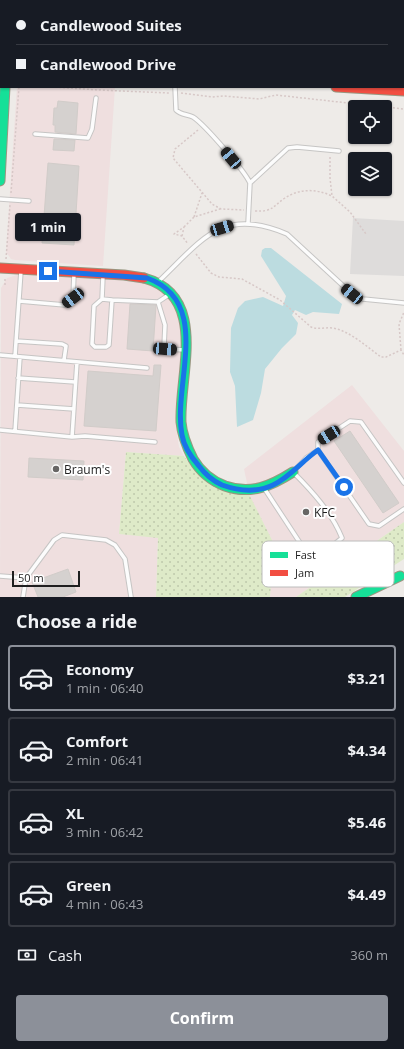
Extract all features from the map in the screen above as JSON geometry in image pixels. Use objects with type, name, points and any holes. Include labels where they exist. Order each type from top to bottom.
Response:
[{"type":"main road","points":[[0,181],[2,116],[5,88]]},
{"type":"main road","points":[[353,88],[404,91]]},
{"type":"main road","points":[[3,268],[136,276],[158,282],[170,293],[184,316],[186,350],[181,416],[182,434],[187,450],[204,473],[218,483],[234,490],[250,491],[264,488],[273,485],[293,472]]},
{"type":"main road","points":[[356,597],[376,587]]},
{"type":"main road","points":[[370,597],[384,587]]},
{"type":"lane","points":[[175,88],[176,110],[180,114],[192,117],[203,126],[250,183],[248,223]]},
{"type":"lane","points":[[35,134],[88,138],[92,129],[96,98]]},
{"type":"lane","points":[[250,183],[288,148],[297,146],[339,151]]},
{"type":"lane","points":[[0,199],[29,201]]},
{"type":"lane","points":[[158,282],[210,234],[238,223],[248,223],[274,228],[287,234],[352,294],[363,299],[404,304]]},
{"type":"lane","points":[[15,430],[18,405],[16,341],[21,270]]},
{"type":"lane","points":[[19,301],[65,305],[73,298],[75,273]]},
{"type":"lane","points":[[103,274],[102,299],[94,306],[92,344],[95,347],[106,348],[109,345],[112,300]]},
{"type":"lane","points":[[102,299],[158,302],[170,293]]},
{"type":"lane","points":[[158,302],[165,325],[165,349],[186,350]]},
{"type":"lane","points":[[16,341],[62,344],[66,346],[64,360]]},
{"type":"lane","points":[[0,355],[147,368]]},
{"type":"lane","points":[[72,437],[77,362]]},
{"type":"lane","points":[[18,378],[76,382]]},
{"type":"lane","points":[[18,405],[74,409]]},
{"type":"lane","points":[[404,483],[361,422],[350,421],[318,442],[318,450],[369,524],[379,526],[404,509]]},
{"type":"lane","points":[[0,430],[26,431],[35,434],[72,437],[85,436],[155,442]]},
{"type":"lane","points":[[318,450],[306,458],[293,472],[306,484],[336,524],[342,538],[338,541]]},
{"type":"lane","points":[[264,488],[299,541]]},
{"type":"lane","points":[[23,597],[26,578],[54,540],[62,535],[106,540],[115,545],[125,559],[129,572],[130,597]]},
{"type":"lane","points":[[0,576],[26,578]]},
{"type":"path","points":[[5,285],[3,268],[19,88]]},
{"type":"path","points":[[69,88],[259,99],[276,95],[348,103]]},
{"type":"path","points":[[392,108],[404,109]]},
{"type":"path","points":[[203,126],[175,149],[173,158],[212,204],[221,209]]},
{"type":"path","points":[[330,150],[330,178],[332,196]]},
{"type":"path","points":[[194,217],[221,209],[262,211],[275,208],[285,198],[297,192],[310,190],[322,191],[332,196],[350,212],[366,234]]},
{"type":"path","points":[[202,192],[194,217],[174,234],[182,236],[212,273],[219,277],[242,280],[280,300],[311,327],[316,329],[332,328],[344,332],[381,357],[386,357],[401,350]]},
{"type":"path","points":[[182,236],[184,227]]},
{"type":"path","points":[[404,312],[399,324],[401,350],[404,355]]},
{"type":"shaded area","points":[[17,88],[115,88],[103,266],[15,260],[11,259],[6,252]]},
{"type":"shaded area","points":[[353,218],[404,221],[404,276],[350,274]]},
{"type":"shaded area","points":[[17,275],[137,280],[161,289],[176,308],[182,332],[176,428],[179,447],[184,456],[126,452],[119,534],[158,537],[156,597],[0,597],[1,288],[7,278]]},
{"type":"shaded area","points":[[352,385],[404,451],[404,522],[377,541],[272,541],[250,497],[244,469]]},
{"type":"shaded area","points":[[271,587],[310,587],[296,597],[270,597]]},
{"type":"green space","points":[[126,452],[184,456],[204,479],[212,484],[228,490],[249,494],[272,541],[262,541],[262,587],[271,587],[270,597],[156,597],[158,538],[119,534]]},
{"type":"green space","points":[[404,522],[404,559],[394,565],[394,541],[377,541]]},
{"type":"green space","points":[[310,587],[361,587],[345,597],[296,597]]},
{"type":"water","points":[[265,248],[271,248],[342,304],[339,314],[313,312],[306,315],[295,310],[292,315],[298,323],[296,334],[265,369],[261,393],[253,420],[237,427],[235,386],[230,372],[231,328],[238,308],[245,301],[263,297],[283,306],[286,296],[261,256],[262,250]]},
{"type":"building","points":[[58,101],[78,103],[76,134],[55,132],[55,125],[53,125],[54,108],[57,108]]},
{"type":"building","points":[[54,139],[75,140],[74,151],[53,150]]},
{"type":"building","points":[[48,163],[79,166],[74,245],[42,243]]},
{"type":"building","points":[[130,304],[156,305],[153,351],[127,349]]},
{"type":"building","points":[[154,365],[161,365],[156,431],[84,426],[88,371],[153,376]]},
{"type":"building","points":[[350,431],[399,503],[383,513],[334,441]]},
{"type":"building","name":"Braum's","points":[[29,458],[84,461],[83,480],[28,477]]},
{"type":"building","points":[[68,569],[76,592],[63,597],[38,597],[32,582]]},
{"type":"traffic: fast","points":[[0,181],[5,88]]},
{"type":"traffic: fast","points":[[144,278],[164,287],[177,301],[184,319],[186,360],[181,422],[185,441],[196,463],[207,475],[216,481],[234,489],[244,490],[269,485],[293,472]]},
{"type":"traffic: fast","points":[[394,579],[400,576]]},
{"type":"traffic: fast","points":[[356,597],[377,587]]},
{"type":"traffic: jam","points":[[353,88],[404,91]]},
{"type":"traffic: jam","points":[[0,268],[124,275],[144,278]]},
{"type":"place","name":"Braum's","points":[[56,469]]},
{"type":"place","name":"KFC","points":[[306,512]]},
{"type":"route","points":[[48,271],[136,276],[147,278],[158,282],[167,289],[176,300],[184,316],[186,338],[181,416],[182,434],[187,450],[204,473],[218,483],[234,490],[250,491],[273,485],[293,472],[306,458],[318,450],[344,487]]}]
